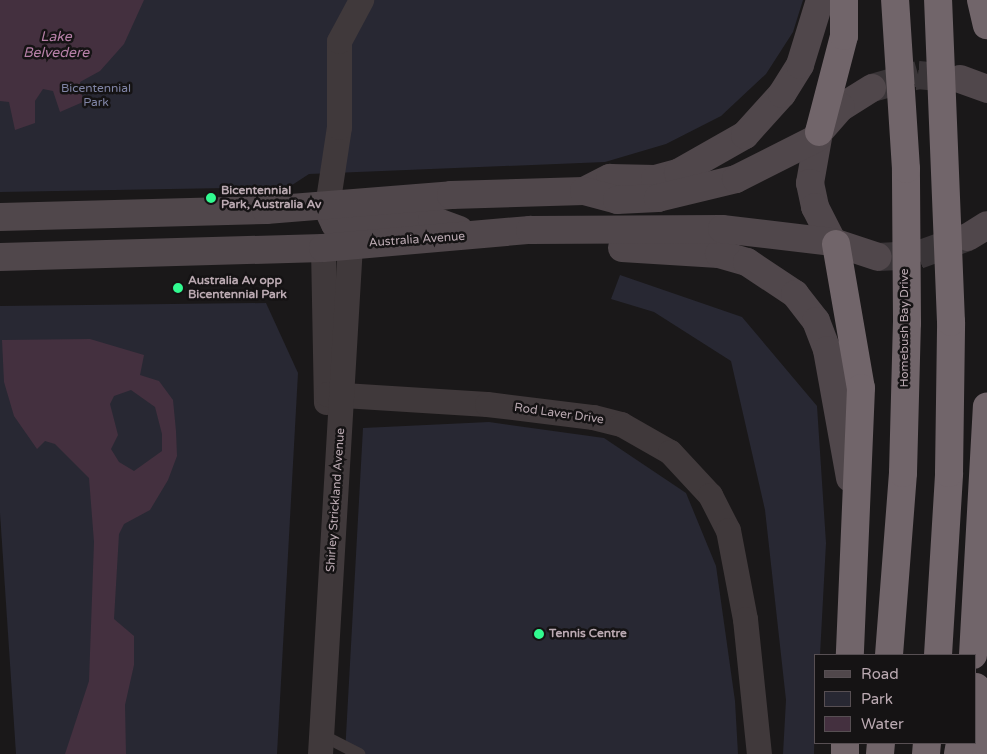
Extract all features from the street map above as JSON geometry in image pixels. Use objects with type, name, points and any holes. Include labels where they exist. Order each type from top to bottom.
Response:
[{"type":"highway","points":[[818,135],[844,36],[844,0]]},
{"type":"highway","points":[[981,0],[987,25]]},
{"type":"highway","points":[[938,654],[949,473],[951,322],[939,4]]},
{"type":"highway","name":"Homebush Bay Drive","points":[[889,654],[903,473],[907,323],[906,169],[895,5]]},
{"type":"highway","points":[[834,243],[861,388],[857,527],[850,654]]},
{"type":"highway","points":[[973,654],[987,406]]},
{"type":"highway","points":[[977,720],[978,754]]},
{"type":"main road","points":[[584,191],[610,178],[655,179],[678,173],[745,135],[772,106],[800,66],[820,0]]},
{"type":"main road","points":[[960,79],[987,89]]},
{"type":"main road","points":[[0,217],[327,206],[451,195],[584,191],[617,200],[703,190],[818,135],[842,108],[872,88]]},
{"type":"main road","points":[[818,135],[811,194],[834,243]]},
{"type":"main road","points":[[327,206],[336,224],[432,220],[524,247],[719,254],[770,274],[795,294],[816,321],[836,380],[857,527]]},
{"type":"main road","name":"Australia Avenue","points":[[0,257],[323,248],[530,230],[722,229],[834,243],[878,257]]},
{"type":"street","points":[[327,206],[339,127],[339,42],[361,0]]},
{"type":"street","name":"Shirley Strickland Avenue","points":[[303,754],[350,245]]},
{"type":"street","name":"Shirley Strickland Avenue","points":[[321,744],[335,394],[323,248]]},
{"type":"street","name":"Rod Laver Drive","points":[[335,394],[593,417],[621,424],[670,452],[710,495],[728,530],[745,619],[759,754]]},
{"type":"lane","points":[[321,744],[359,754]]},
{"type":"green space","name":"Bicentennial Park","points":[[0,0],[803,0],[793,32],[766,74],[721,116],[666,144],[605,162],[309,174],[289,187],[0,192]]},
{"type":"green space","points":[[620,275],[742,317],[817,406],[826,543],[820,654],[814,654],[814,754],[783,754],[786,700],[765,510],[731,361],[654,312],[611,299]]},
{"type":"green space","points":[[266,303],[298,373],[277,754],[16,754],[0,513],[0,306]]},
{"type":"green space","name":"Tennis Centre","points":[[489,422],[604,438],[686,493],[716,566],[735,701],[738,754],[345,754],[363,428]]},
{"type":"water","name":"Lake Belvedere","points":[[0,0],[144,0],[124,44],[100,71],[80,82],[83,102],[60,112],[53,91],[43,89],[35,101],[35,123],[15,130],[9,102],[0,101]]},
{"type":"water","points":[[90,339],[144,355],[140,375],[159,381],[173,400],[177,456],[168,480],[150,510],[124,524],[119,534],[114,619],[134,636],[134,665],[125,705],[126,754],[65,754],[89,681],[94,542],[89,478],[55,444],[45,441],[37,449],[14,416],[4,382],[2,340]],"holes":[[[131,390],[155,407],[162,434],[162,451],[134,471],[119,462],[111,449],[118,435],[110,404],[114,396]]]},
{"type":"tunnel","points":[[872,88],[918,75],[960,79]]},
{"type":"tunnel","points":[[878,257],[918,255],[968,237]]},
{"type":"place","name":"Bicentennial Park, Australia Av","points":[[211,198]]},
{"type":"place","name":"Australia Av opp Bicentennial Park","points":[[178,288]]},
{"type":"place","name":"Tennis Centre","points":[[539,634]]}]
